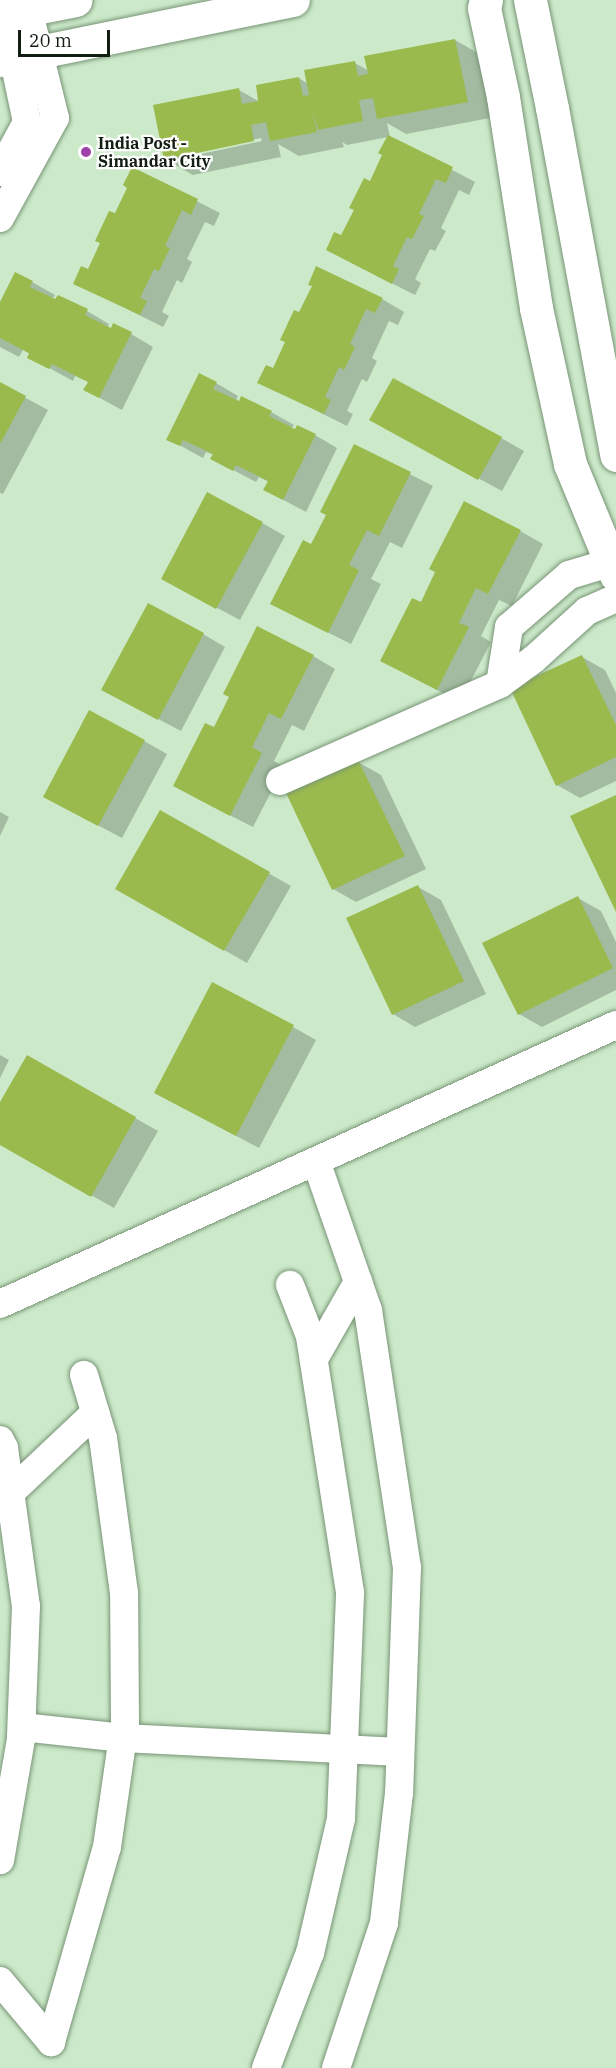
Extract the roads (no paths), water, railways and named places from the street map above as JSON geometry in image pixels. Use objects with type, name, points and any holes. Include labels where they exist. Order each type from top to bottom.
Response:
[{"type":"street","points":[[0,172],[27,123],[11,13],[76,0]]},
{"type":"street","points":[[17,57],[293,0]]},
{"type":"street","points":[[486,0],[484,8],[503,97],[536,308],[570,464],[614,566],[568,575],[509,627],[500,684]]},
{"type":"street","points":[[530,0],[616,455]]},
{"type":"street","points":[[0,218],[55,118],[17,57]]},
{"type":"street","points":[[280,780],[500,684],[534,660],[587,611],[616,598]]},
{"type":"street","points":[[0,1304],[616,1025]]},
{"type":"street","points":[[316,1161],[368,1310],[407,1567],[399,1793],[384,1923],[336,2068]]},
{"type":"street","points":[[314,1359],[358,1282]]},
{"type":"street","points":[[267,2068],[310,1953],[341,1819],[350,1592],[310,1336],[290,1285]]},
{"type":"street","points":[[0,1981],[51,2042],[107,1847],[123,1738],[125,1722],[124,1593],[103,1438],[84,1375]]},
{"type":"street","points":[[10,1492],[95,1413]]},
{"type":"street","points":[[0,1440],[4,1448],[26,1606],[22,1727],[0,1860]]},
{"type":"street","points":[[22,1727],[123,1738],[400,1752]]},
{"type":"place","name":"India Post - Simandar City","points":[[86,152]]}]
